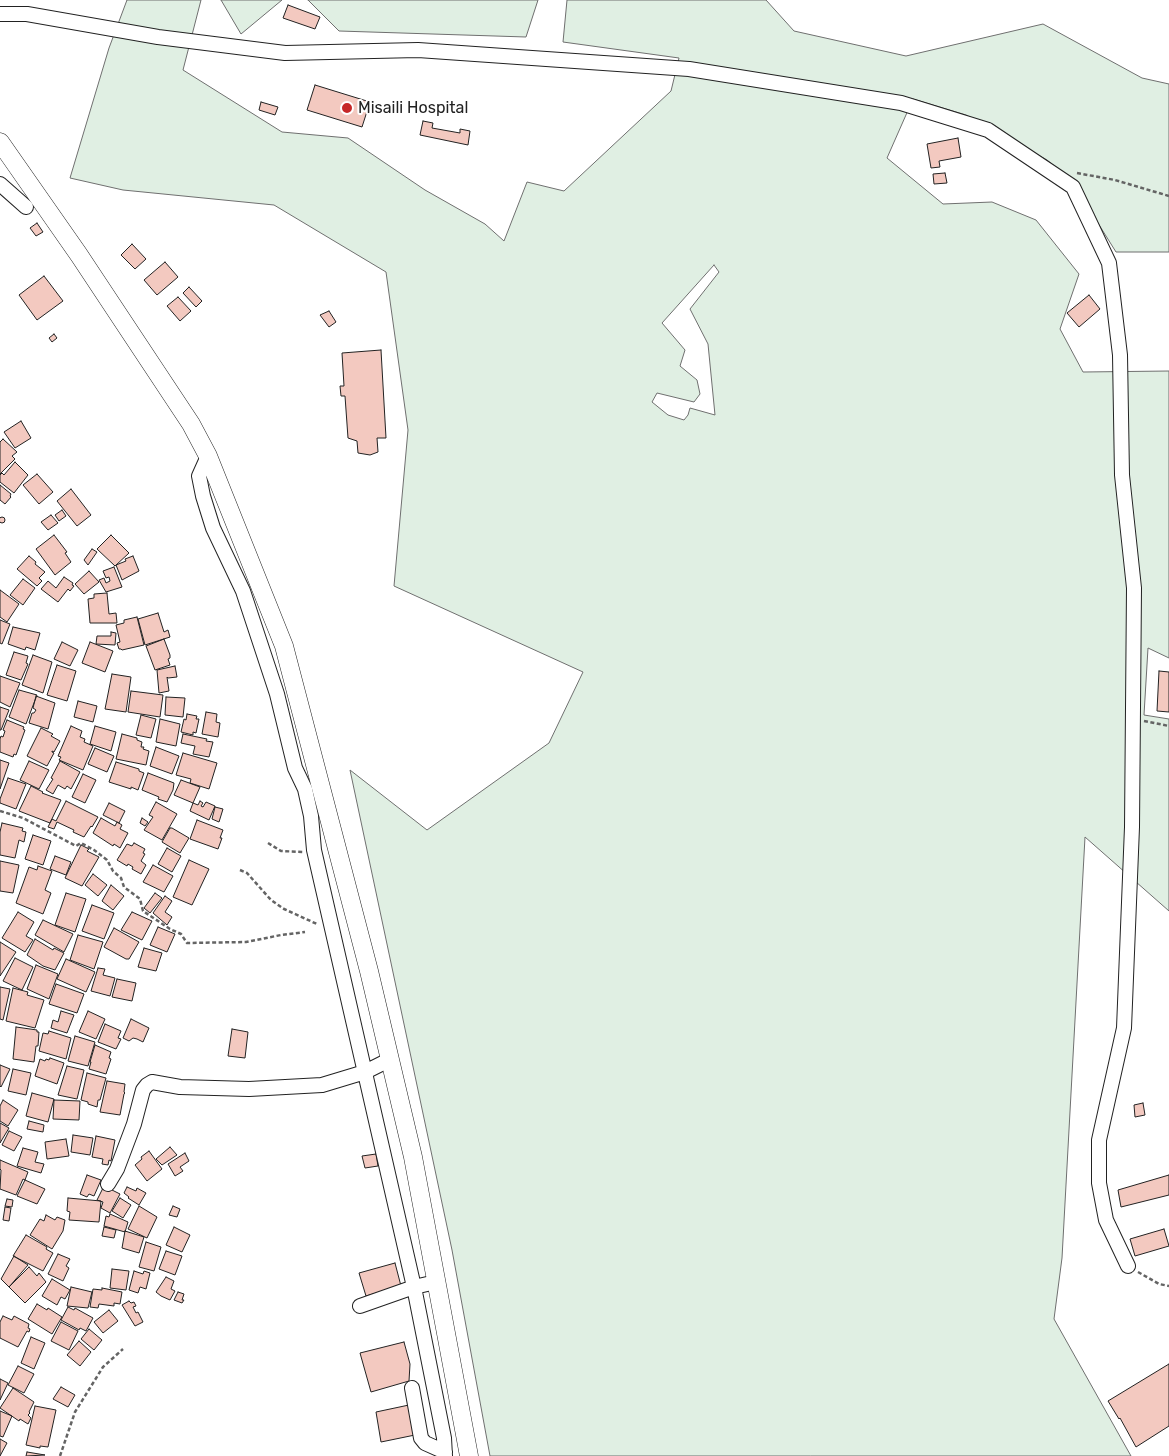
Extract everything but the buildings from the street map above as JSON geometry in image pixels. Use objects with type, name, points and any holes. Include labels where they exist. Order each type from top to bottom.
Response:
[{"type":"main road","points":[[0,142],[79,255],[191,424],[208,456],[284,646],[390,1059],[413,1157],[469,1456]]},
{"type":"street","points":[[0,14],[27,14],[158,37],[285,53],[418,50],[689,69],[901,103],[988,130],[1073,187],[1109,263],[1120,355],[1122,475],[1134,588],[1132,827],[1124,1028],[1099,1140],[1099,1183],[1106,1220],[1128,1266]]},
{"type":"street","points":[[0,184],[26,207]]},
{"type":"street","points":[[208,456],[199,476],[203,496],[213,528],[243,591],[277,694],[295,768],[305,788],[311,816],[314,853],[414,1287],[444,1438],[445,1454]]},
{"type":"street","points":[[108,1184],[117,1169],[134,1124],[143,1090],[152,1082],[180,1087],[249,1089],[313,1086],[365,1072],[390,1059]]},
{"type":"street","points":[[360,1306],[414,1287],[436,1282]]},
{"type":"street","points":[[412,1388],[421,1438],[425,1443],[445,1454]]},
{"type":"path","points":[[1075,173],[1116,180],[1169,196]]},
{"type":"path","points":[[1133,720],[1169,726]]},
{"type":"path","points":[[0,810],[23,818],[76,846],[81,843],[94,850],[107,860],[113,872],[121,878],[124,887],[140,899],[143,910],[170,929],[181,934],[187,943],[246,942],[281,934],[305,932]]},
{"type":"path","points":[[268,843],[281,851],[314,853]]},
{"type":"path","points":[[240,870],[247,873],[271,900],[277,904],[332,931]]},
{"type":"path","points":[[1128,1266],[1158,1284],[1169,1286]]},
{"type":"path","points":[[60,1456],[75,1412],[103,1367],[123,1349]]},
{"type":"green space","points":[[127,0],[201,0],[183,70],[282,132],[348,138],[425,190],[485,224],[504,241],[527,182],[564,191],[671,91],[679,58],[563,42],[567,0],[766,0],[794,31],[906,56],[1043,24],[1142,78],[1169,84],[1169,252],[1116,252],[1071,180],[1047,160],[966,115],[913,99],[887,158],[943,204],[992,202],[1036,220],[1079,274],[1060,329],[1083,372],[1169,371],[1169,658],[1148,648],[1144,715],[1169,719],[1169,911],[1085,837],[1062,1258],[1054,1319],[1131,1456],[490,1456],[452,1250],[350,770],[427,830],[549,743],[583,672],[394,586],[408,430],[386,272],[274,205],[123,190],[70,178],[109,48]],"holes":[[[714,265],[719,272],[690,309],[708,344],[715,415],[690,408],[684,420],[668,415],[652,402],[657,393],[694,402],[700,394],[697,380],[680,366],[685,350],[662,323]]]},
{"type":"green space","points":[[221,0],[282,0],[241,34]]},
{"type":"green space","points":[[308,0],[538,0],[526,37],[339,31]]},
{"type":"place","name":"Misaili Hospital","points":[[347,108]]}]
